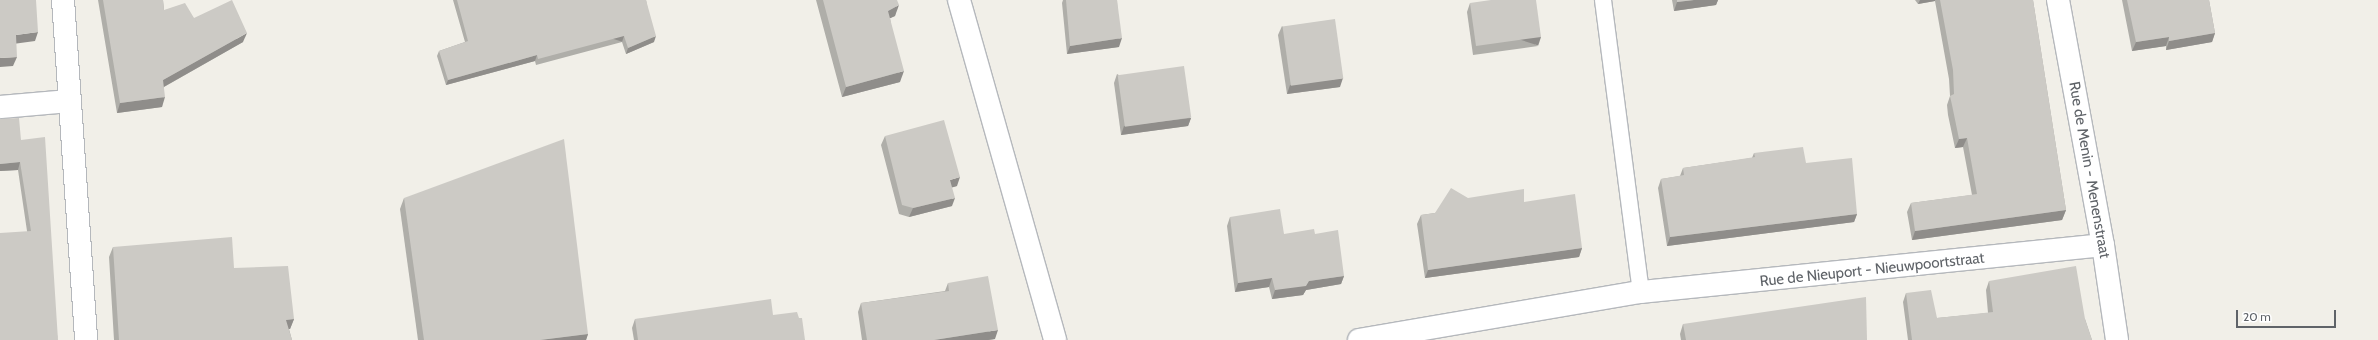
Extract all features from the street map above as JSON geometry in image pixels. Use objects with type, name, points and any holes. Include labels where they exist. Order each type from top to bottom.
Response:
[{"type":"street","points":[[63,0],[86,340]]},
{"type":"street","points":[[960,0],[1055,340]]},
{"type":"street","name":"Rue de Menin - Menenstraat","points":[[2058,0],[2103,245],[2117,340]]},
{"type":"street","points":[[0,107],[70,101]]},
{"type":"street","name":"Rue de Nieuport - Nieuwpoortstraat","points":[[1359,340],[1640,292],[2103,245]]},
{"type":"lane","points":[[1603,0],[1640,292]]},
{"type":"building","points":[[0,0],[36,0],[38,32],[16,35],[17,57],[0,58]]},
{"type":"building","points":[[103,0],[163,0],[164,10],[185,3],[194,18],[232,0],[247,33],[163,80],[165,97],[120,103]]},
{"type":"building","points":[[457,0],[646,0],[656,36],[628,48],[624,36],[538,59],[537,55],[448,80],[439,51],[468,41]]},
{"type":"building","points":[[823,0],[897,0],[899,5],[888,11],[904,71],[846,87]]},
{"type":"building","points":[[1066,0],[1117,0],[1122,38],[1070,46]]},
{"type":"building","points":[[1491,0],[1536,0],[1541,37],[1476,46],[1470,3]]},
{"type":"building","points":[[1677,0],[1694,0],[1677,2]]},
{"type":"building","points":[[1940,0],[2033,0],[2066,210],[1915,231],[1911,203],[1977,194],[1967,138],[1959,139],[1950,96],[1954,94],[1953,70]]},
{"type":"building","points":[[2127,0],[2209,0],[2215,33],[2169,41],[2169,37],[2136,42]]},
{"type":"building","points":[[1335,19],[1343,78],[1291,86],[1283,26]]},
{"type":"building","points":[[1184,66],[1191,117],[1125,127],[1118,75]]},
{"type":"building","points":[[19,118],[21,140],[45,137],[58,340],[0,340],[0,233],[31,231],[20,162],[0,164],[0,119]]},
{"type":"building","points":[[944,120],[960,177],[950,180],[955,198],[913,208],[902,205],[885,136]]},
{"type":"building","points":[[564,139],[588,334],[540,340],[424,340],[404,198]]},
{"type":"building","points":[[1803,147],[1806,163],[1852,158],[1857,214],[1670,237],[1661,179],[1684,175],[1683,168],[1755,157],[1754,153]]},
{"type":"building","points":[[1451,188],[1468,198],[1524,189],[1524,202],[1575,194],[1582,248],[1428,270],[1421,215],[1435,213]]},
{"type":"building","points":[[1280,209],[1284,234],[1314,229],[1315,234],[1338,230],[1344,276],[1309,281],[1306,286],[1275,290],[1272,278],[1238,283],[1230,217]]},
{"type":"building","points":[[232,237],[234,268],[288,266],[294,319],[286,320],[292,340],[119,340],[113,247]]},
{"type":"building","points":[[2076,266],[2085,319],[2092,340],[1912,340],[1906,293],[1931,290],[1937,318],[1993,312],[1989,281]]},
{"type":"building","points":[[988,276],[998,330],[934,340],[867,340],[861,303],[949,291],[948,283]]},
{"type":"building","points":[[1866,297],[1867,340],[1686,340],[1683,324]]},
{"type":"building","points":[[771,299],[773,315],[797,312],[799,318],[802,318],[805,340],[638,340],[635,319]]}]
